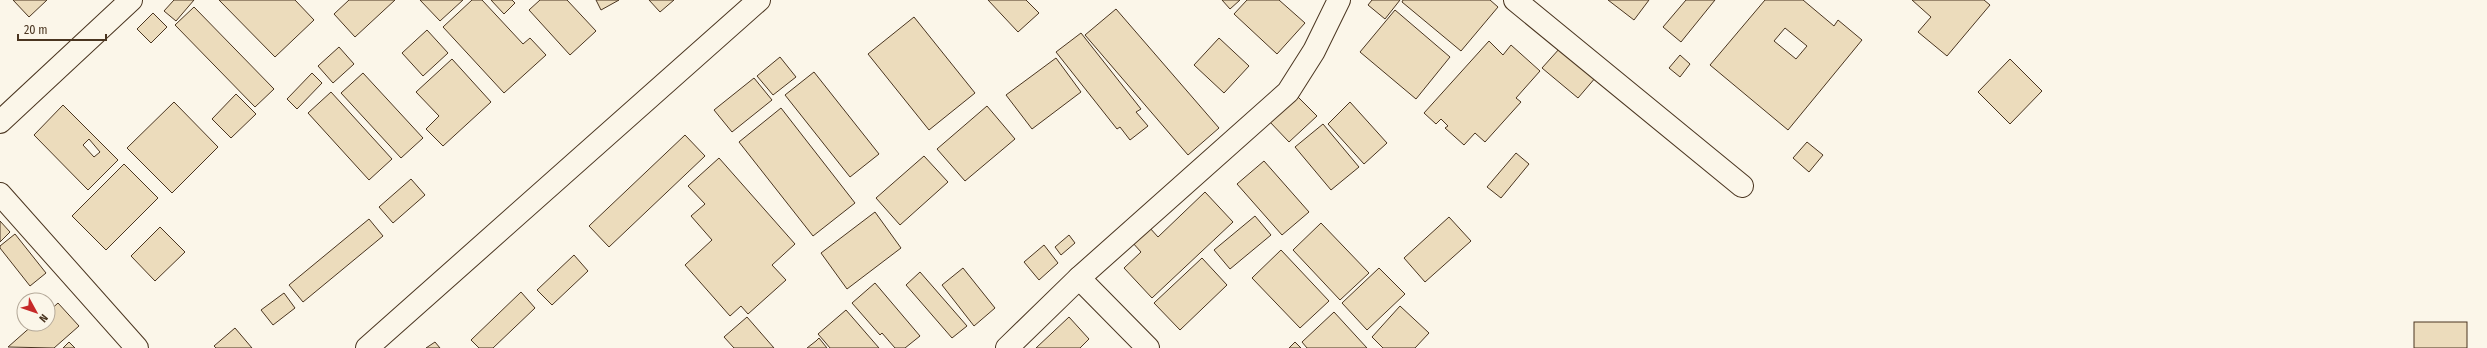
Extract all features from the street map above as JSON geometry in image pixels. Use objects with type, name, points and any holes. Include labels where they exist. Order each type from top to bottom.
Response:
[{"type":"street","points":[[0,122],[131,0]]},
{"type":"street","points":[[367,348],[759,0]]},
{"type":"street","points":[[1006,348],[1079,278],[1288,92],[1314,51],[1340,0]]},
{"type":"street","points":[[1515,0],[1742,186]]},
{"type":"street","points":[[0,194],[137,348]]},
{"type":"street","points":[[1079,278],[1148,348]]},
{"type":"building","points":[[13,0],[47,0],[29,17]]},
{"type":"building","points":[[174,0],[194,0],[176,21],[164,11]]},
{"type":"building","points":[[219,0],[295,0],[314,20],[275,57]]},
{"type":"building","points":[[349,0],[395,0],[355,37],[334,14]]},
{"type":"building","points":[[420,0],[463,0],[440,21]]},
{"type":"building","points":[[472,0],[482,0],[523,44],[530,38],[546,55],[504,93],[443,27]]},
{"type":"building","points":[[491,0],[512,0],[515,3],[504,14]]},
{"type":"building","points":[[540,0],[567,0],[596,31],[570,55],[529,10]]},
{"type":"building","points":[[596,0],[619,0],[601,10]]},
{"type":"building","points":[[649,0],[674,0],[660,12]]},
{"type":"building","points":[[988,0],[1026,0],[1039,13],[1018,32]]},
{"type":"building","points":[[1222,0],[1240,0],[1230,9]]},
{"type":"building","points":[[1247,0],[1279,0],[1305,23],[1277,54],[1234,14]]},
{"type":"building","points":[[1372,0],[1400,0],[1385,19],[1368,5]]},
{"type":"building","points":[[1403,0],[1490,0],[1498,7],[1461,51],[1402,2]]},
{"type":"building","points":[[1608,0],[1649,0],[1634,20]]},
{"type":"building","points":[[1686,0],[1715,0],[1681,42],[1663,27]]},
{"type":"building","points":[[1765,0],[1803,0],[1834,26],[1838,20],[1862,40],[1788,130],[1710,65]],"holes":[[[1785,28],[1807,46],[1796,59],[1774,41]]]},
{"type":"building","points":[[1912,0],[1984,0],[1990,5],[1947,56],[1918,32],[1931,17]]},
{"type":"building","points":[[194,7],[274,89],[255,107],[175,25]]},
{"type":"building","points":[[1116,9],[1219,128],[1188,155],[1085,35]]},
{"type":"building","points":[[1395,10],[1450,57],[1416,99],[1360,52]]},
{"type":"building","points":[[153,13],[167,27],[151,43],[137,29]]},
{"type":"building","points":[[914,17],[975,93],[929,130],[868,54]]},
{"type":"building","points":[[427,30],[448,53],[423,76],[402,53]]},
{"type":"building","points":[[1081,33],[1141,109],[1136,112],[1148,126],[1130,140],[1120,127],[1117,129],[1056,52]]},
{"type":"building","points":[[1219,38],[1249,66],[1224,93],[1194,65]]},
{"type":"building","points":[[1489,41],[1503,55],[1511,45],[1540,71],[1516,98],[1521,102],[1485,142],[1475,133],[1464,145],[1445,128],[1448,126],[1441,119],[1436,124],[1424,113]]},
{"type":"building","points":[[339,47],[354,64],[333,83],[318,66]]},
{"type":"building","points":[[1560,48],[1596,77],[1578,98],[1542,68]]},
{"type":"building","points":[[1680,55],[1690,64],[1680,77],[1669,68]]},
{"type":"building","points":[[780,57],[796,77],[773,95],[757,76]]},
{"type":"building","points":[[1056,58],[1081,92],[1032,129],[1006,95]]},
{"type":"building","points":[[452,59],[491,102],[443,146],[426,129],[439,116],[416,92]]},
{"type":"building","points":[[2010,59],[2042,91],[2010,124],[1978,92]]},
{"type":"building","points":[[814,72],[879,154],[850,177],[785,95]]},
{"type":"building","points":[[312,73],[322,83],[297,109],[287,99]]},
{"type":"building","points":[[363,73],[423,138],[401,158],[341,93]]},
{"type":"building","points":[[754,78],[772,100],[732,132],[714,110]]},
{"type":"building","points":[[331,92],[392,159],[369,180],[308,113]]},
{"type":"building","points":[[236,94],[256,114],[231,138],[212,119]]},
{"type":"building","points":[[1297,96],[1317,116],[1289,142],[1269,121]]},
{"type":"building","points":[[174,102],[218,147],[172,193],[127,148]]},
{"type":"building","points":[[1350,102],[1387,143],[1364,164],[1328,124]]},
{"type":"building","points":[[63,105],[118,160],[88,190],[34,135]],"holes":[[[89,139],[100,152],[94,157],[83,145]]]},
{"type":"building","points":[[987,106],[1015,139],[965,181],[937,149]]},
{"type":"building","points":[[781,108],[855,203],[813,236],[739,142]]},
{"type":"building","points":[[1323,124],[1359,167],[1331,190],[1295,147]]},
{"type":"building","points":[[685,135],[705,156],[609,247],[589,226]]},
{"type":"building","points":[[1807,142],[1823,155],[1809,172],[1793,158]]},
{"type":"building","points":[[1516,153],[1529,164],[1501,198],[1487,187]]},
{"type":"building","points":[[924,156],[948,182],[900,225],[876,198]]},
{"type":"building","points":[[719,158],[795,244],[772,265],[786,280],[748,314],[741,306],[730,316],[685,265],[712,240],[691,216],[705,204],[688,186]]},
{"type":"building","points":[[1264,161],[1309,212],[1282,235],[1237,184]]},
{"type":"building","points":[[124,164],[158,198],[106,250],[72,216]]},
{"type":"building","points":[[411,179],[425,195],[393,223],[379,207]]},
{"type":"building","points":[[1205,192],[1233,222],[1152,298],[1124,268],[1141,252],[1132,242],[1149,227],[1158,237]]},
{"type":"building","points":[[875,212],[901,248],[847,289],[821,253]]},
{"type":"building","points":[[1255,216],[1271,235],[1230,269],[1214,250]]},
{"type":"building","points":[[1449,217],[1471,241],[1425,282],[1404,258]]},
{"type":"building","points":[[369,219],[383,236],[303,302],[289,285]]},
{"type":"building","points":[[0,221],[10,232],[0,242]]},
{"type":"building","points":[[1321,223],[1369,273],[1340,300],[1293,250]]},
{"type":"building","points":[[160,227],[185,252],[155,281],[131,256]]},
{"type":"building","points":[[15,234],[46,273],[30,286],[0,248],[0,246]]},
{"type":"building","points":[[1069,235],[1075,243],[1061,255],[1055,247]]},
{"type":"building","points":[[1044,245],[1058,263],[1039,280],[1024,262]]},
{"type":"building","points":[[1281,250],[1329,301],[1300,328],[1252,278]]},
{"type":"building","points":[[574,255],[588,271],[552,305],[537,290]]},
{"type":"building","points":[[1202,258],[1227,285],[1180,330],[1154,303]]},
{"type":"building","points":[[963,268],[995,308],[974,326],[942,285]]},
{"type":"building","points":[[1379,268],[1405,294],[1367,330],[1342,303]]},
{"type":"building","points":[[920,272],[967,326],[952,338],[906,285]]},
{"type":"building","points":[[875,283],[920,336],[905,348],[895,348],[882,333],[880,335],[852,303]]},
{"type":"building","points":[[521,292],[535,308],[493,348],[479,348],[471,340]]},
{"type":"building","points":[[284,293],[295,308],[273,325],[261,310]]},
{"type":"building","points":[[58,303],[79,326],[54,348],[8,347],[25,332],[56,332],[56,305]]},
{"type":"building","points":[[1400,306],[1429,333],[1415,348],[1383,348],[1372,337]]},
{"type":"building","points":[[846,310],[879,348],[830,348],[818,334]]},
{"type":"building","points":[[1334,312],[1367,348],[1307,348],[1302,342]]},
{"type":"building","points":[[747,317],[774,348],[734,348],[724,337]]},
{"type":"building","points":[[1069,317],[1089,339],[1080,348],[1036,348]]},
{"type":"building","points":[[2414,322],[2467,322],[2467,348],[2414,348]]},
{"type":"building","points":[[235,328],[252,348],[216,348],[214,346]]},
{"type":"building","points":[[819,338],[827,348],[807,348],[816,341]]},
{"type":"building","points":[[69,342],[75,348],[63,348]]},
{"type":"building","points":[[435,342],[440,348],[426,348]]},
{"type":"building","points":[[1295,342],[1301,348],[1289,348]]}]
